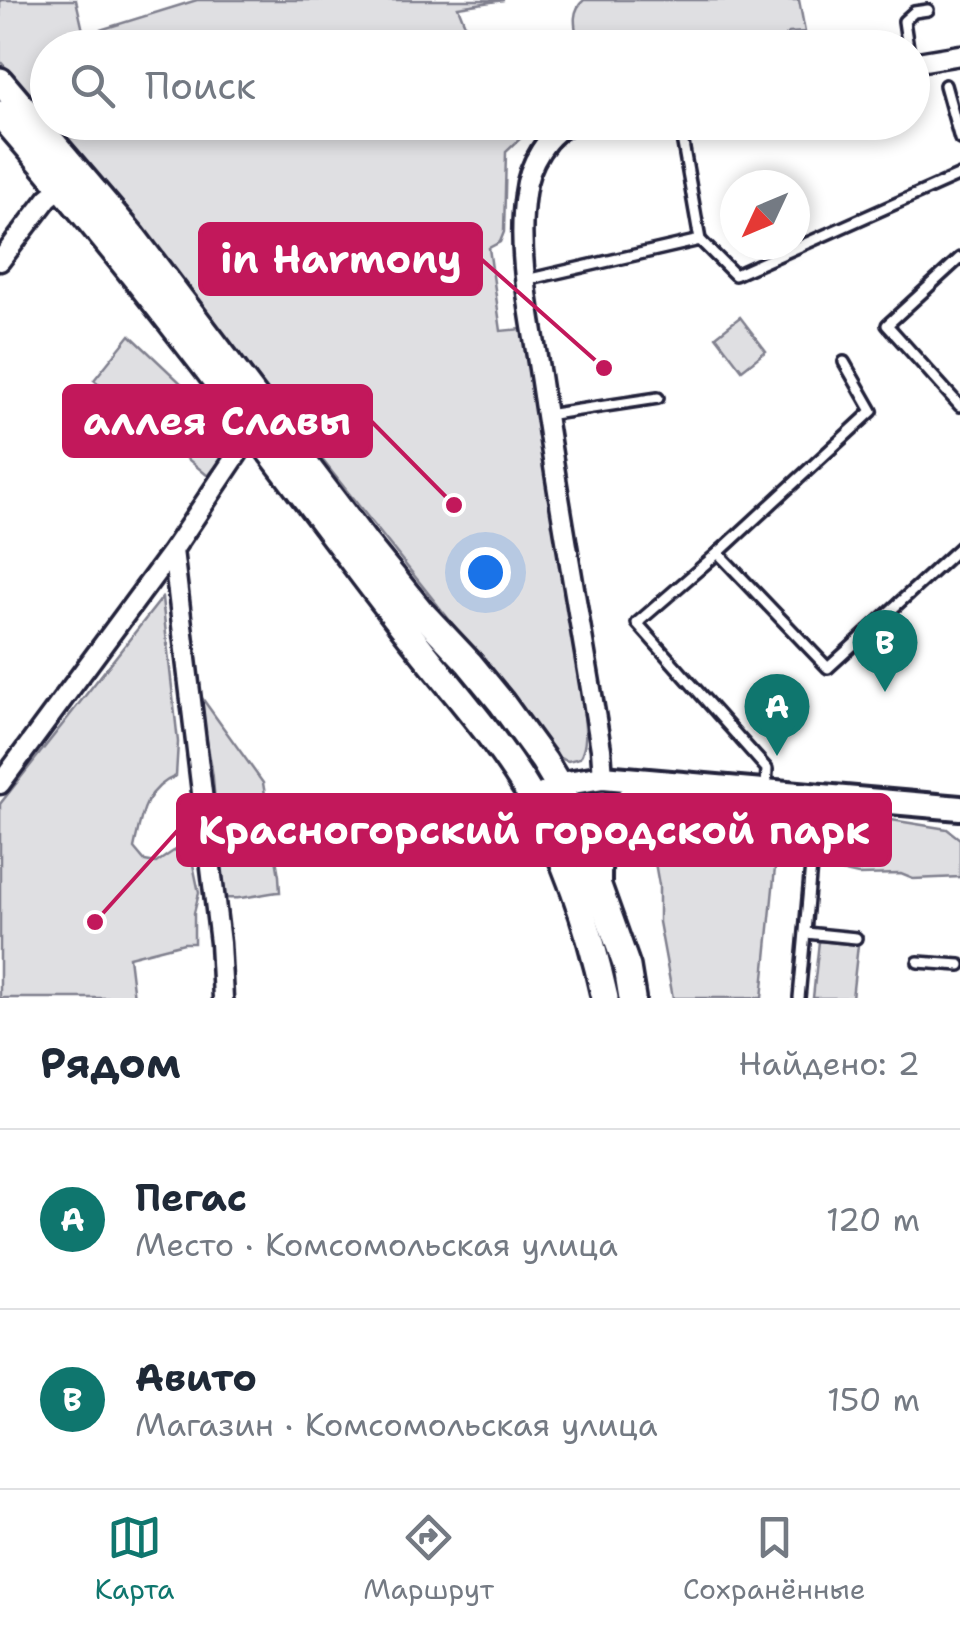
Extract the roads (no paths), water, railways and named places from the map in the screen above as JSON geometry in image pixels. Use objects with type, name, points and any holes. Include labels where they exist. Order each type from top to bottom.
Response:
[{"type":"main road","points":[[0,81],[30,116]]},
{"type":"main road","points":[[0,114],[63,186],[487,732],[533,800],[555,844],[581,910],[605,998]]},
{"type":"main road","points":[[50,140],[133,238],[366,544],[501,702],[544,762],[559,786],[599,888],[627,968],[632,998]]},
{"type":"street","points":[[930,60],[960,55]]},
{"type":"street","points":[[548,140],[538,154],[525,188],[522,226],[526,280],[604,778]]},
{"type":"street","points":[[0,262],[48,198],[63,186]]},
{"type":"street","points":[[0,784],[173,550],[242,447],[257,433]]},
{"type":"street","points":[[173,550],[227,951],[223,998]]},
{"type":"street","points":[[533,800],[578,780],[604,778],[960,808]]},
{"type":"street","points":[[599,888],[599,858],[606,820],[628,797],[656,784]]},
{"type":"lane","points":[[905,30],[904,21],[914,12],[928,10]]},
{"type":"lane","points":[[945,84],[960,140]]},
{"type":"lane","points":[[681,140],[700,240],[735,275],[960,175]]},
{"type":"lane","points":[[526,280],[700,240]]},
{"type":"lane","points":[[960,258],[887,325],[960,406]]},
{"type":"lane","points":[[765,792],[767,769],[636,624],[872,410],[844,362]]},
{"type":"lane","points":[[546,415],[658,398]]},
{"type":"lane","points":[[718,553],[828,668],[960,547]]},
{"type":"lane","points":[[800,998],[818,796]]},
{"type":"lane","points":[[806,933],[856,938]]},
{"type":"lane","points":[[918,962],[960,965]]},
{"type":"place","name":"in Harmony","points":[[604,368]]},
{"type":"place","name":"аллея Славы","points":[[454,505]]},
{"type":"place","name":"Авито","points":[[885,692]]},
{"type":"place","name":"Пегас","points":[[777,756]]},
{"type":"place","name":"Красногорский городской парк","points":[[95,922]]}]
